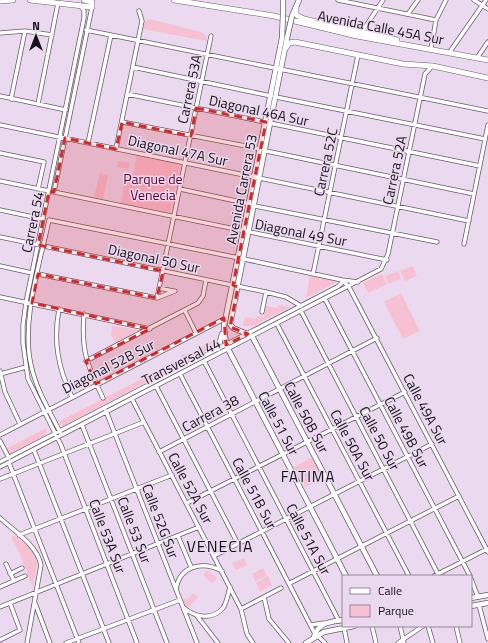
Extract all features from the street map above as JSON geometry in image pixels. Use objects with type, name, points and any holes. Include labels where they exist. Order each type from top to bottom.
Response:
[{"type":"highway","points":[[0,1],[12,0]]},
{"type":"highway","points":[[30,0],[93,6]]},
{"type":"highway","points":[[84,0],[90,1],[93,6]]},
{"type":"highway","name":"Avenida Calle 45A Sur","points":[[177,0],[274,16],[356,36],[488,60]]},
{"type":"highway","points":[[296,8],[296,15],[300,17],[431,49]]},
{"type":"highway","name":"Avenida Calle 45A Sur","points":[[286,48],[289,43],[295,42],[410,65],[433,66],[488,78]]},
{"type":"main road","points":[[283,0],[284,38]]},
{"type":"main road","points":[[284,38],[299,0]]},
{"type":"main road","name":"Avenida Carrera 53","points":[[279,69],[286,48],[284,38]]},
{"type":"main road","name":"Avenida Carrera 53","points":[[227,347],[224,326],[247,232],[284,38]]},
{"type":"main road","name":"Avenida Carrera 53","points":[[241,259],[238,287],[230,324],[233,328],[250,335]]},
{"type":"main road","points":[[218,348],[224,326]]},
{"type":"main road","name":"Calle 50B Sur","points":[[250,335],[280,389],[376,575]]},
{"type":"main road","name":"Calle 51 Sur","points":[[227,347],[345,575]]},
{"type":"main road","points":[[472,598],[488,596]]},
{"type":"main road","points":[[472,606],[488,603]]},
{"type":"main road","points":[[306,643],[315,635],[319,627],[326,623],[341,620]]},
{"type":"main road","points":[[315,635],[349,627]]},
{"type":"street","points":[[338,0],[436,20]]},
{"type":"street","points":[[361,33],[383,0]]},
{"type":"street","points":[[408,14],[418,0]]},
{"type":"street","points":[[431,49],[436,20],[446,0]]},
{"type":"street","points":[[474,0],[488,9]]},
{"type":"street","points":[[449,53],[486,0]]},
{"type":"street","points":[[38,104],[58,3]]},
{"type":"street","name":"Carrera 54","points":[[58,437],[33,392],[25,367],[22,334],[26,302],[66,110],[84,14],[81,6]]},
{"type":"street","name":"Carrera 54","points":[[54,192],[86,30],[93,6]]},
{"type":"street","points":[[116,148],[142,19],[139,11]]},
{"type":"street","points":[[86,30],[488,111]]},
{"type":"street","points":[[0,33],[25,31],[52,35]]},
{"type":"street","points":[[11,99],[25,31]]},
{"type":"street","points":[[88,143],[111,35]]},
{"type":"street","name":"Carrera 53A","points":[[157,298],[211,36]]},
{"type":"street","points":[[477,58],[488,42]]},
{"type":"street","name":"Carrera 52C","points":[[313,274],[358,55]]},
{"type":"street","name":"Carrera 52A","points":[[387,260],[425,74],[433,66]]},
{"type":"street","points":[[133,67],[485,139]]},
{"type":"street","points":[[71,82],[75,88]]},
{"type":"street","name":"Diagonal 46A Sur","points":[[127,94],[480,166]]},
{"type":"street","points":[[0,96],[66,110]]},
{"type":"street","points":[[122,122],[474,194]]},
{"type":"street","name":"Diagonal 47A Sur","points":[[0,125],[469,221]]},
{"type":"street","points":[[464,244],[488,125]]},
{"type":"street","points":[[0,153],[44,162],[38,189]]},
{"type":"street","name":"Diagonal 49 Sur","points":[[0,181],[387,260]]},
{"type":"street","points":[[180,189],[324,220],[437,242]]},
{"type":"street","points":[[0,210],[43,219]]},
{"type":"street","name":"Carrera 54","points":[[60,431],[39,390],[31,365],[28,333],[32,303],[49,220],[168,244]]},
{"type":"street","name":"Diagonal 50 Sur","points":[[0,238],[266,292],[286,298],[301,306]]},
{"type":"street","points":[[168,244],[358,282]]},
{"type":"street","name":"Transversal 44","points":[[250,335],[277,324],[372,275],[381,269],[387,260]]},
{"type":"street","points":[[0,266],[32,273]]},
{"type":"street","points":[[38,274],[157,298],[175,291],[159,288]]},
{"type":"street","points":[[86,362],[185,311],[200,300],[206,280]]},
{"type":"street","name":"Transversal 44","points":[[0,462],[9,461],[34,450],[180,374],[337,287],[341,284],[342,280]]},
{"type":"street","name":"Calle 49A Sur","points":[[342,280],[349,287],[377,338],[487,550]]},
{"type":"street","points":[[262,312],[266,292]]},
{"type":"street","points":[[0,297],[150,328]]},
{"type":"street","name":"Calle 49B Sur","points":[[325,299],[469,575]]},
{"type":"street","points":[[59,309],[56,333],[58,363],[72,397]]},
{"type":"street","points":[[185,311],[196,333]]},
{"type":"street","name":"Calle 50 Sur","points":[[301,311],[439,575]]},
{"type":"street","points":[[84,314],[83,347],[86,362],[103,398]]},
{"type":"street","name":"Diagonal 52B Sur","points":[[0,435],[226,318]]},
{"type":"street","name":"Calle 50A Sur","points":[[277,324],[408,575]]},
{"type":"street","name":"Carrera 38","points":[[160,452],[377,338]]},
{"type":"street","name":"Transversal 44","points":[[0,467],[60,431],[218,348],[227,347]]},
{"type":"street","name":"Calle 51A Sur","points":[[204,361],[286,519],[341,620]]},
{"type":"street","points":[[0,374],[31,365]]},
{"type":"street","points":[[0,371],[8,397],[20,424]]},
{"type":"street","name":"Calle 51B Sur","points":[[180,374],[290,583],[315,635],[325,643]]},
{"type":"street","points":[[156,386],[238,544]]},
{"type":"street","points":[[187,503],[405,392]]},
{"type":"street","name":"Calle 52A Sur","points":[[132,399],[241,609],[247,634],[253,643]]},
{"type":"street","name":"Calle 52G Sur","points":[[105,408],[197,643]]},
{"type":"street","points":[[0,479],[90,445],[144,422]]},
{"type":"street","name":"Calle 53 Sur","points":[[82,425],[167,643]]},
{"type":"street","points":[[58,437],[60,431]]},
{"type":"street","name":"Calle 53A Sur","points":[[58,437],[137,643]]},
{"type":"street","points":[[0,441],[78,641]]},
{"type":"street","points":[[214,556],[432,444]]},
{"type":"street","points":[[34,450],[109,643]]},
{"type":"street","points":[[19,535],[172,475]]},
{"type":"street","points":[[290,583],[459,496]]},
{"type":"street","points":[[0,518],[34,549],[40,560],[41,565],[27,643]]},
{"type":"street","points":[[0,525],[4,522]]},
{"type":"street","points":[[1,606],[199,527]]},
{"type":"street","points":[[178,536],[191,567]]},
{"type":"street","points":[[439,575],[462,561],[487,550]]},
{"type":"street","points":[[40,560],[46,557]]},
{"type":"street","points":[[6,564],[14,581]]},
{"type":"street","points":[[176,590],[181,577],[191,567],[205,565],[222,571]]},
{"type":"street","points":[[10,574],[22,568]]},
{"type":"street","points":[[0,587],[25,576]]},
{"type":"street","points":[[472,582],[478,597]]},
{"type":"street","points":[[197,616],[209,616],[223,608],[230,587]]},
{"type":"street","points":[[241,609],[281,588]]},
{"type":"street","points":[[264,596],[269,619],[288,643]]},
{"type":"street","points":[[66,643],[78,641],[127,619],[180,600]]},
{"type":"street","points":[[34,602],[50,643]]},
{"type":"street","points":[[0,640],[20,630],[10,603]]},
{"type":"street","points":[[480,605],[488,639]]},
{"type":"street","points":[[182,606],[197,616],[218,643]]},
{"type":"street","points":[[310,624],[313,626],[326,623]]},
{"type":"street","points":[[372,627],[376,643]]},
{"type":"street","points":[[400,627],[403,641]]},
{"type":"street","points":[[398,643],[422,627]]},
{"type":"street","points":[[428,627],[433,643]]},
{"type":"street","points":[[456,627],[460,643]]},
{"type":"street","points":[[344,628],[347,643]]},
{"type":"highlighted area","points":[[196,108],[266,122],[233,285],[238,287],[230,327],[248,334],[226,345],[224,318],[96,384],[86,361],[150,329],[32,303],[38,274],[157,298],[163,271],[38,245],[49,191],[54,192],[65,138],[116,149],[122,122],[191,136]]},
{"type":"green space","points":[[150,19],[201,32],[206,36],[207,41],[142,29],[145,21]]},
{"type":"green space","points":[[82,35],[84,35],[63,133]]},
{"type":"green space","name":"Parque de Venecia","points":[[137,155],[181,164],[170,213],[121,203],[126,174],[133,175]]},
{"type":"green space","points":[[118,161],[130,163],[128,169],[117,167]]},
{"type":"green space","points":[[100,173],[108,175],[103,199],[94,197]]},
{"type":"green space","points":[[413,266],[417,276],[405,281],[400,271]]},
{"type":"green space","points":[[398,271],[401,279],[388,284],[385,276]]},
{"type":"green space","points":[[382,274],[387,284],[368,293],[363,283]]},
{"type":"green space","points":[[310,276],[339,281],[306,298]]},
{"type":"green space","points":[[401,293],[420,331],[403,339],[384,302]]},
{"type":"green space","points":[[279,305],[291,307],[253,326],[243,326],[245,317],[256,319],[257,316],[264,317],[266,306],[278,308]]},
{"type":"green space","points":[[112,326],[139,330],[116,343],[111,335]]},
{"type":"green space","points":[[216,340],[214,347],[63,426],[58,422],[182,358],[181,355],[185,353],[186,355],[205,346],[204,344]]},
{"type":"green space","points":[[46,428],[47,434],[9,455],[6,449]]},
{"type":"green space","points":[[313,457],[323,478],[305,487],[294,467]]},
{"type":"green space","points":[[15,535],[30,548],[38,561],[33,588],[20,554],[11,537]]},
{"type":"green space","points":[[244,558],[247,565],[236,570],[232,563]]},
{"type":"green space","points":[[263,568],[267,576],[255,581],[252,574]]},
{"type":"green space","points":[[207,570],[217,578],[212,583],[203,575]]},
{"type":"green space","points":[[268,576],[272,585],[260,591],[256,583]]},
{"type":"green space","points":[[193,593],[198,597],[187,609],[181,600],[188,599]]},
{"type":"district","name":"FATIMA","points":[[308,476]]},
{"type":"district","name":"VENECIA","points":[[220,546]]}]
